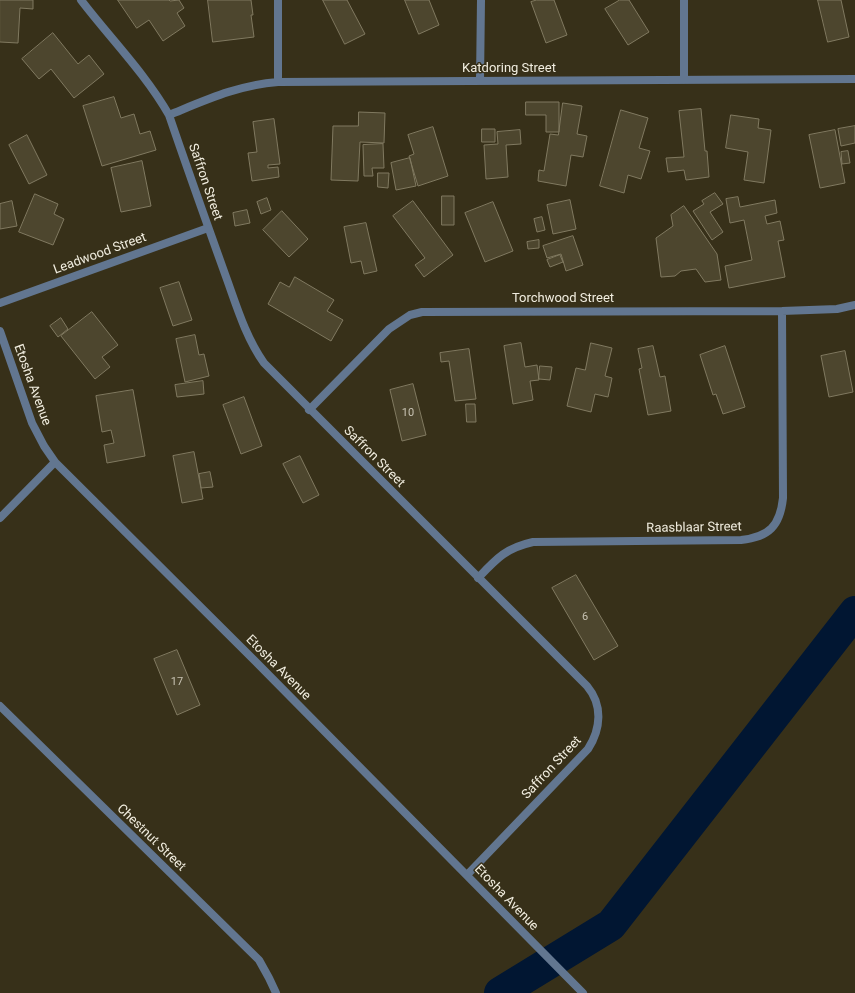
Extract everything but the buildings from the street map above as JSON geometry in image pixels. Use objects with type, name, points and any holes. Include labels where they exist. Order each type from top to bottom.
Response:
[{"type":"street","name":"Saffron Street","points":[[81,0],[161,100],[169,115],[208,228],[246,332],[254,348],[272,372],[309,410],[587,686],[594,696],[599,714],[595,739],[588,749],[467,875]]},
{"type":"street","points":[[278,0],[278,82]]},
{"type":"street","points":[[480,0],[480,81]]},
{"type":"street","points":[[684,0],[684,80]]},
{"type":"street","name":"Katdoring Street","points":[[169,115],[241,88],[262,83],[278,82],[855,79]]},
{"type":"street","name":"Leadwood Street","points":[[0,303],[208,228]]},
{"type":"street","name":"Torchwood Street","points":[[309,410],[389,329],[410,315],[422,312],[782,311],[837,309],[855,305]]},
{"type":"street","name":"Raasblaar Street","points":[[478,578],[495,560],[506,552],[518,546],[533,542],[741,540],[753,539],[769,531],[779,519],[782,512],[783,498],[782,311]]},
{"type":"street","name":"Etosha Avenue","points":[[0,331],[32,423],[44,446],[55,462],[583,993]]},
{"type":"street","points":[[0,518],[55,462]]},
{"type":"street","name":"Chestnut Street","points":[[0,706],[259,960],[276,993]]},
{"type":"waterway","points":[[500,993],[611,925],[855,612]]}]
